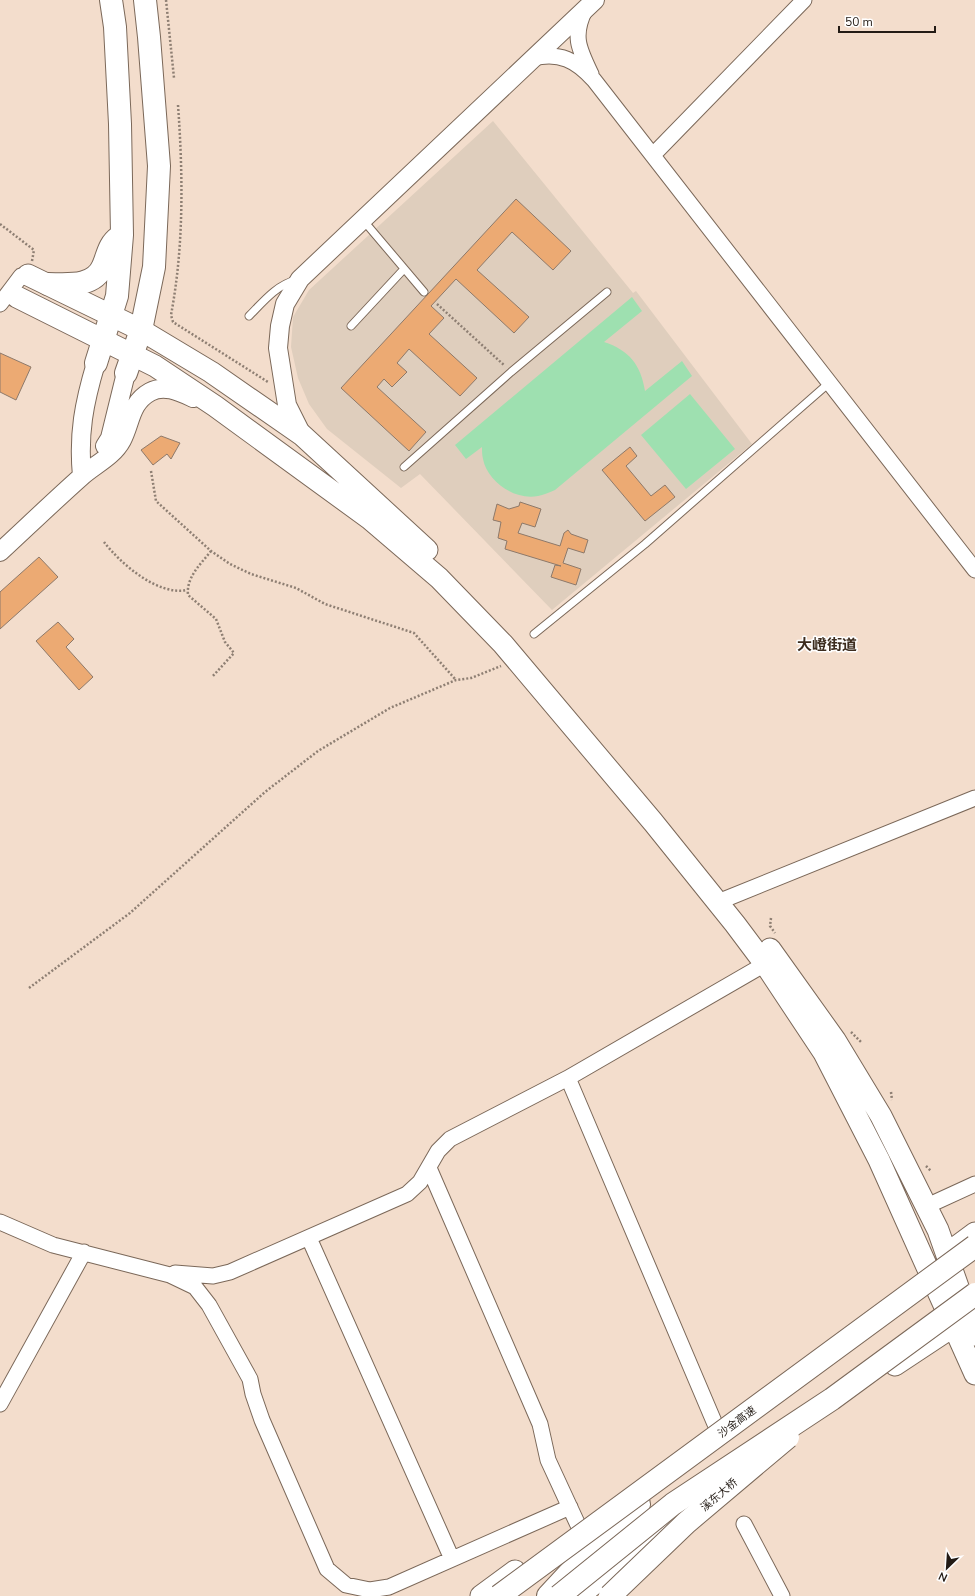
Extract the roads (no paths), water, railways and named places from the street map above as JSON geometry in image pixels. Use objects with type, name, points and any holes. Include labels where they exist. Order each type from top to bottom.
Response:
[{"type":"main road","points":[[96,363],[112,316],[117,296],[122,235],[120,124],[115,26],[110,0]]},
{"type":"main road","points":[[129,364],[141,330],[154,267],[159,166],[145,0]]},
{"type":"main road","points":[[48,284],[79,284],[98,274],[103,267],[106,252],[122,235]]},
{"type":"main road","points":[[28,275],[141,330],[211,372],[302,435],[451,572],[513,636],[567,698],[724,899],[824,1053],[879,1160],[928,1268],[968,1322]]},
{"type":"main road","points":[[10,297],[103,340],[129,364],[155,366],[215,406],[370,519],[439,578],[514,657],[788,972],[835,1040],[881,1116],[927,1206],[947,1254],[968,1322],[975,1374]]},
{"type":"main road","points":[[548,1596],[613,1526],[716,1431],[975,1233]]},
{"type":"main road","name":"沙金高速","points":[[499,1596],[716,1431],[975,1246]]},
{"type":"main road","points":[[559,1596],[673,1504],[832,1399],[975,1294]]},
{"type":"main road","points":[[579,1596],[723,1480],[968,1322]]},
{"type":"main road","name":"溪东大桥","points":[[610,1596],[686,1523],[832,1399]]},
{"type":"main road","points":[[481,1596],[574,1516],[716,1431]]},
{"type":"street","points":[[653,155],[804,0]]},
{"type":"street","points":[[590,4],[578,24],[577,32],[584,60],[594,80]]},
{"type":"street","points":[[302,435],[287,405],[278,348],[280,326],[285,304],[300,279],[590,4]]},
{"type":"street","points":[[533,58],[547,55],[559,56],[582,67],[594,80],[975,570]]},
{"type":"street","points":[[10,297],[21,276],[28,275]]},
{"type":"street","points":[[82,476],[79,450],[81,425],[84,403],[96,363]]},
{"type":"street","points":[[82,476],[110,438],[129,364]]},
{"type":"street","points":[[0,552],[82,476],[110,454],[122,441],[135,407],[141,397],[152,390],[170,389],[215,406]]},
{"type":"street","points":[[724,899],[975,798]]},
{"type":"street","points":[[142,1268],[189,1275],[213,1276],[230,1272],[407,1194],[420,1182],[438,1151],[450,1139],[568,1078],[765,964]]},
{"type":"street","points":[[568,1078],[716,1431]]},
{"type":"street","points":[[0,1222],[53,1246],[84,1252],[170,1275],[195,1287],[208,1304],[250,1379],[253,1394],[262,1420],[327,1569],[354,1592],[370,1590],[389,1587],[452,1559],[574,1516],[548,1460],[540,1424],[429,1168]]},
{"type":"street","points":[[927,1206],[975,1184]]},
{"type":"street","points":[[310,1238],[452,1559]]},
{"type":"street","points":[[0,1404],[84,1252]]},
{"type":"street","points":[[208,1304],[205,1291],[206,1282],[213,1276]]},
{"type":"street","points":[[744,1524],[782,1596]]},
{"type":"lane","points":[[363,220],[424,292]]},
{"type":"lane","points":[[351,326],[404,269]]},
{"type":"lane","points":[[249,316],[276,290],[288,282],[300,279]]},
{"type":"lane","points":[[404,467],[511,372],[607,292]]},
{"type":"lane","points":[[534,634],[645,544],[829,383]]},
{"type":"district","name":"大嶝街道","points":[[827,645]]}]
